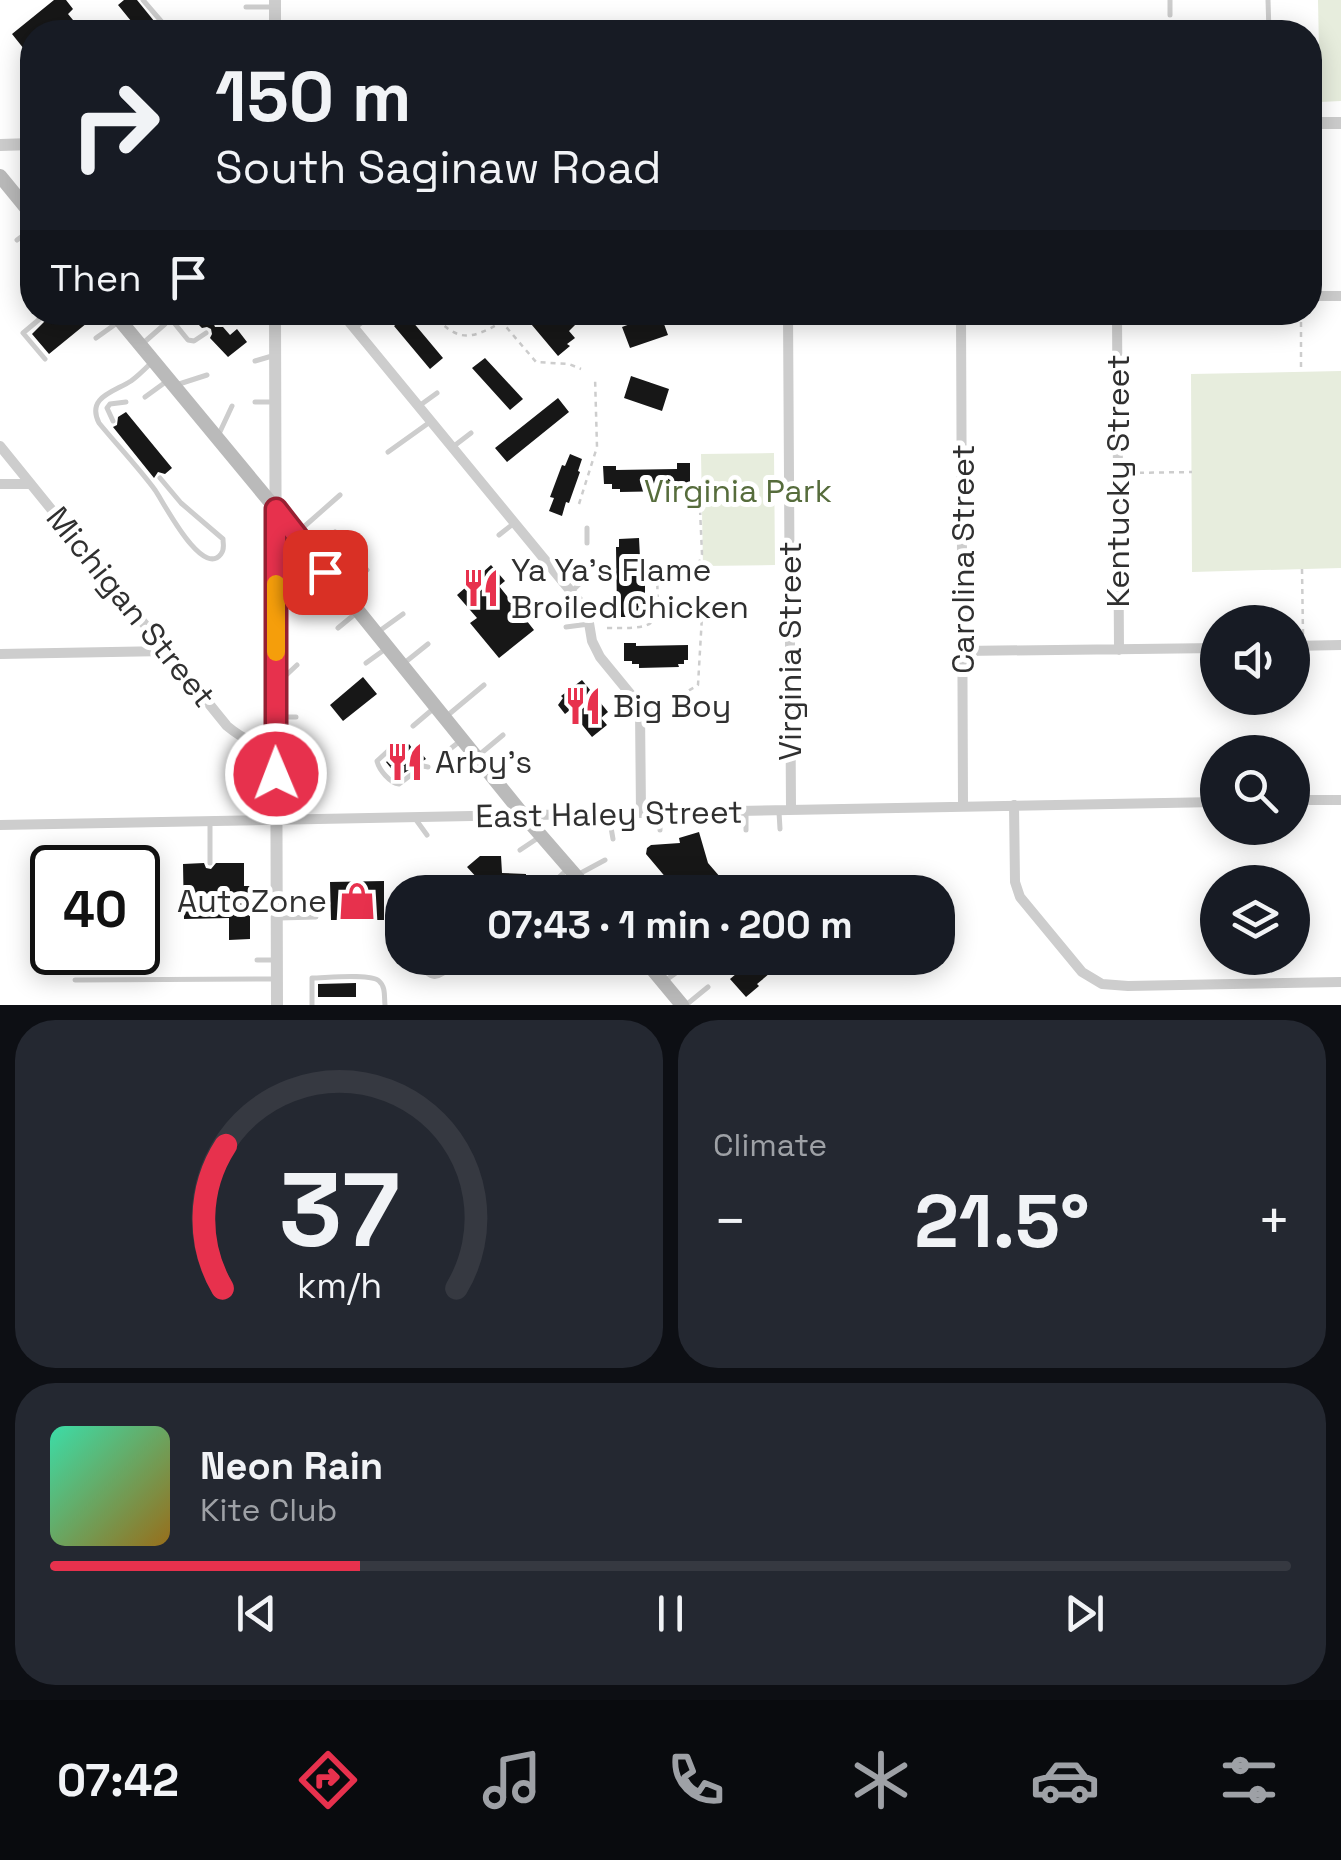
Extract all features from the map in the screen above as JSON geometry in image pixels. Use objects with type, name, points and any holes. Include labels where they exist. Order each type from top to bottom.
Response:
[{"type":"main road","points":[[0,176],[6,195]]},
{"type":"main road","points":[[123,325],[575,875]]},
{"type":"main road","points":[[658,975],[684,1005]]},
{"type":"street","points":[[276,325],[276,1005]]},
{"type":"street","points":[[351,325],[587,611],[592,641],[600,658],[640,711],[641,812]]},
{"type":"street","name":"Virginia Street","points":[[785,810],[788,325]]},
{"type":"street","name":"Carolina Street","points":[[962,325],[963,806]]},
{"type":"street","name":"Kentucky Street","points":[[1117,325],[1119,650]]},
{"type":"street","name":"Michigan Street","points":[[0,446],[227,726],[255,744],[276,744]]},
{"type":"street","points":[[0,484],[31,484]]},
{"type":"street","points":[[1310,646],[1341,645]]},
{"type":"street","points":[[963,651],[1200,648]]},
{"type":"street","points":[[0,654],[166,651]]},
{"type":"street","points":[[1310,800],[1341,800]]},
{"type":"street","name":"East Haley Street","points":[[0,824],[1200,802]]},
{"type":"street","points":[[1014,805],[1015,882],[1020,897],[1082,972],[1102,984],[1341,982]]},
{"type":"lane","points":[[143,0],[160,20]]},
{"type":"lane","points":[[1170,0],[1170,15]]},
{"type":"lane","points":[[246,7],[275,3]]},
{"type":"lane","points":[[33,325],[24,333],[44,359]]},
{"type":"lane","points":[[96,338],[108,325]]},
{"type":"lane","points":[[140,345],[163,325]]},
{"type":"lane","points":[[172,325],[188,340],[206,333]]},
{"type":"lane","points":[[354,329],[359,325]]},
{"type":"lane","points":[[255,361],[276,355]]},
{"type":"lane","points":[[153,362],[100,400],[95,415],[154,488],[199,553],[206,558],[220,556],[222,539],[181,503],[160,478]]},
{"type":"lane","points":[[145,396],[171,383],[207,375]]},
{"type":"lane","points":[[418,406],[437,392]]},
{"type":"lane","points":[[113,422],[107,408],[126,402]]},
{"type":"lane","points":[[256,402],[276,402]]},
{"type":"lane","points":[[217,438],[232,406]]},
{"type":"lane","points":[[388,452],[430,422]]},
{"type":"lane","points":[[452,448],[471,434]]},
{"type":"lane","points":[[296,534],[340,495]]},
{"type":"lane","points":[[500,535],[514,522]]},
{"type":"lane","points":[[587,528],[587,544]]},
{"type":"lane","points":[[310,552],[335,532]]},
{"type":"lane","points":[[341,591],[367,570]]},
{"type":"lane","points":[[572,591],[586,576]]},
{"type":"lane","points":[[338,628],[357,612]]},
{"type":"lane","points":[[375,634],[403,614]]},
{"type":"lane","points":[[566,627],[589,624]]},
{"type":"lane","points":[[401,666],[428,644]]},
{"type":"lane","points":[[366,663],[386,648]]},
{"type":"lane","points":[[276,684],[297,665]]},
{"type":"lane","points":[[413,726],[484,685]]},
{"type":"lane","points":[[640,711],[658,708]]},
{"type":"lane","points":[[276,717],[296,717]]},
{"type":"lane","points":[[477,757],[504,735]]},
{"type":"lane","points":[[441,756],[462,739]]},
{"type":"lane","points":[[390,744],[377,761],[392,782],[399,784],[422,766],[428,767]]},
{"type":"lane","points":[[780,829],[785,810]]},
{"type":"lane","points":[[746,811],[746,830]]},
{"type":"lane","points":[[660,812],[660,830]]},
{"type":"lane","points":[[608,814],[613,839]]},
{"type":"lane","points":[[414,817],[428,835]]},
{"type":"lane","points":[[210,820],[210,863]]},
{"type":"lane","points":[[520,850],[542,836]]},
{"type":"lane","points":[[568,875],[605,860]]},
{"type":"lane","points":[[277,918],[316,917]]},
{"type":"lane","points":[[257,960],[276,960]]},
{"type":"lane","points":[[664,982],[674,975]]},
{"type":"lane","points":[[75,980],[276,978]]},
{"type":"lane","points":[[312,1005],[312,978],[372,978],[384,989],[385,1005]]},
{"type":"lane","points":[[684,1005],[708,987]]},
{"type":"path","points":[[442,325],[459,335],[478,336],[497,325]]},
{"type":"path","points":[[505,325],[536,362],[569,364],[581,369]]},
{"type":"path","points":[[1300,325],[1302,372]]},
{"type":"path","points":[[579,504],[597,447],[596,377]]},
{"type":"path","points":[[1118,473],[1192,472]]},
{"type":"path","points":[[607,628],[643,628],[653,622],[658,604],[657,572],[681,572],[698,563],[702,554],[700,509],[689,504]]},
{"type":"path","points":[[1300,605],[1302,569]]},
{"type":"path","points":[[658,604],[688,605],[702,616],[698,685],[688,692]]},
{"type":"green space","points":[[1318,0],[1341,0],[1341,101],[1322,102],[1322,20],[1318,20]]},
{"type":"green space","points":[[1341,371],[1341,568],[1192,572],[1191,374]]},
{"type":"green space","name":"Virginia Park","points":[[774,453],[775,565],[703,566],[701,454]]},
{"type":"building","points":[[54,0],[66,0],[73,9],[68,14],[73,20],[29,20]]},
{"type":"building","points":[[124,0],[137,0],[153,20],[130,20],[118,5]]},
{"type":"building","points":[[20,28],[20,44],[12,34]]},
{"type":"building","points":[[41,325],[85,325],[49,354],[32,334]]},
{"type":"building","points":[[199,325],[223,327],[230,335],[237,329],[247,342],[228,357],[210,338],[211,329]]},
{"type":"building","points":[[415,325],[443,358],[430,369],[394,326]]},
{"type":"building","points":[[532,325],[575,325],[569,331],[575,338],[558,356]]},
{"type":"building","points":[[664,325],[668,335],[630,348],[622,327]]},
{"type":"building","points":[[485,358],[523,399],[510,410],[472,368]]},
{"type":"building","points":[[631,376],[669,389],[662,411],[624,398]]},
{"type":"building","points":[[558,398],[569,412],[507,462],[495,448]]},
{"type":"building","points":[[126,412],[172,468],[165,474],[158,472],[154,478],[113,427]]},
{"type":"building","points":[[570,454],[582,459],[562,516],[549,511],[554,498],[550,497]]},
{"type":"building","points":[[677,463],[690,463],[690,484],[681,484],[682,488],[672,491],[620,492],[612,489],[612,484],[604,484],[603,466],[616,466],[616,470],[677,469]]},
{"type":"building","points":[[639,538],[640,558],[645,558],[645,597],[640,597],[640,617],[621,617],[621,608],[617,609],[616,547],[619,539]]},
{"type":"building","points":[[491,565],[505,581],[499,586],[534,630],[499,658],[470,623],[477,618],[457,595]]},
{"type":"building","points":[[624,643],[688,645],[688,660],[679,667],[639,668],[639,664],[624,661]]},
{"type":"building","points":[[363,677],[377,694],[343,721],[330,705]]},
{"type":"building","points":[[582,680],[608,712],[601,718],[607,725],[592,737],[570,710],[565,714],[558,705],[561,696]]},
{"type":"building","points":[[409,744],[426,759],[398,777],[386,762]]},
{"type":"building","points":[[699,832],[708,863],[718,875],[664,875],[646,854],[647,848],[680,843],[679,838]]},
{"type":"building","points":[[480,856],[501,856],[502,873],[526,875],[474,875],[467,867]]},
{"type":"building","points":[[204,863],[211,869],[216,863],[244,863],[244,886],[252,886],[252,896],[244,896],[244,915],[250,915],[250,939],[229,940],[229,918],[184,919],[183,864]]},
{"type":"building","name":"AutoZone","points":[[384,881],[384,920],[331,920],[330,882]]},
{"type":"building","points":[[735,975],[768,975],[746,997],[730,979]]},
{"type":"building","points":[[356,983],[356,997],[318,997],[318,984]]},
{"type":"slow traffic","points":[[276,584],[276,652]]},
{"type":"place","name":"Ya Ya's Flame Broiled Chicken","points":[[481,588]]},
{"type":"place","name":"Big Boy","points":[[583,706]]},
{"type":"place","name":"Arby's","points":[[405,762]]},
{"type":"place","name":"AutoZone","points":[[357,901]]},
{"type":"route","points":[[276,774],[276,509],[325,572]]}]
